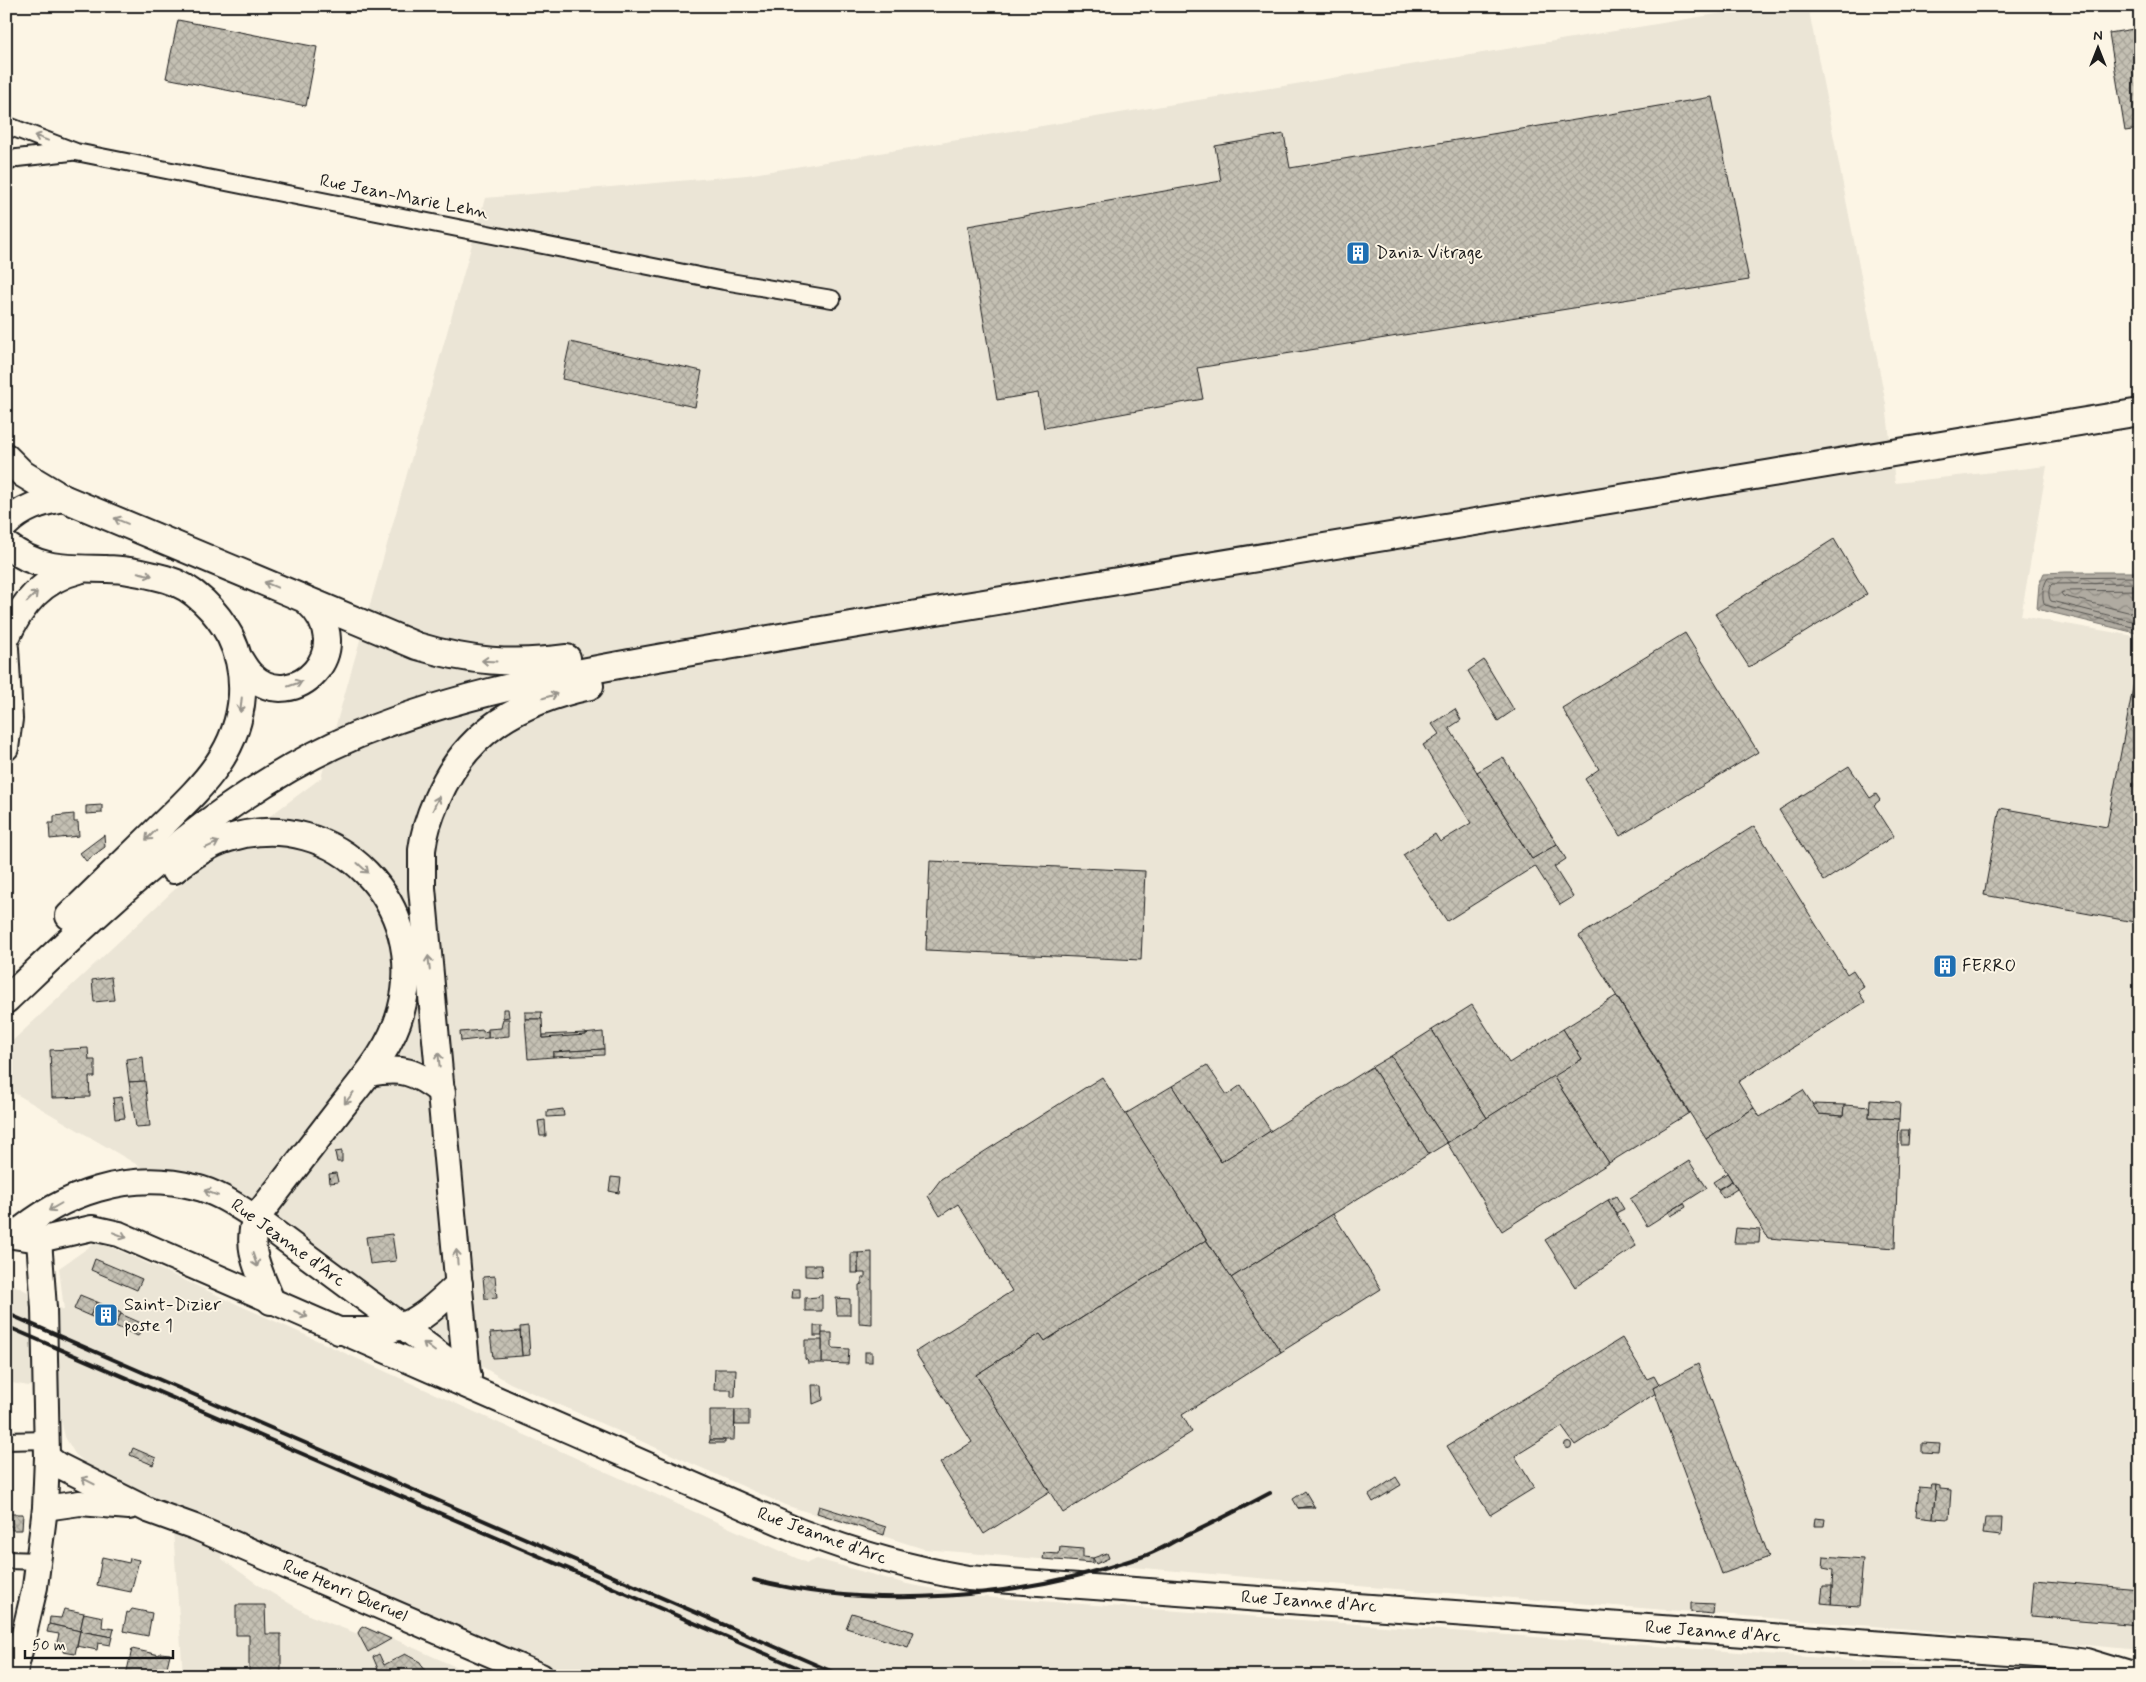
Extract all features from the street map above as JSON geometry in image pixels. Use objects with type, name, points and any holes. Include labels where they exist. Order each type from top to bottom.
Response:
[{"type":"main road","points":[[6,1001],[115,897],[202,827],[281,774],[353,737],[435,706],[535,680],[833,627],[2140,412]]},
{"type":"main road","points":[[6,456],[23,474],[63,498],[417,646],[449,656],[483,661],[520,662],[554,660],[833,627]]},
{"type":"main road","points":[[6,524],[35,505],[63,498]]},
{"type":"main road","points":[[6,545],[34,562],[79,570],[108,569],[139,572],[169,580],[192,592],[223,623],[240,660],[252,676],[266,685],[284,687],[301,683],[314,673],[324,658],[327,630],[322,617],[307,600]]},
{"type":"main road","points":[[6,638],[15,619],[38,591],[64,574],[79,570]]},
{"type":"main road","points":[[467,1375],[422,888],[422,849],[429,818],[443,785],[462,754],[483,732],[509,715],[540,699],[567,691],[945,609]]},
{"type":"main road","points":[[6,648],[10,719],[6,748]]},
{"type":"main road","points":[[6,986],[58,927],[213,773],[231,743],[238,726],[242,687],[240,660]]},
{"type":"main road","points":[[6,1001],[189,858],[229,838],[256,833],[283,832],[311,839],[334,848],[354,860],[370,874],[380,888],[400,925],[405,945],[406,990],[394,1032],[369,1073],[256,1218],[252,1230],[251,1244],[254,1258],[271,1301]]},
{"type":"main road","points":[[369,1073],[389,1069],[402,1070],[425,1079],[442,1092]]},
{"type":"main road","name":"Rue Jeanne d'Arc","points":[[9,1236],[64,1202],[102,1188],[146,1180],[196,1187],[223,1197],[256,1218],[467,1375],[512,1405]]},
{"type":"main road","name":"Rue Jeanne d'Arc","points":[[39,1240],[79,1230],[106,1230],[799,1531],[842,1547],[925,1571],[977,1578],[2051,1656],[2086,1661],[2136,1676]]},
{"type":"main road","points":[[9,1236],[39,1240],[43,1278],[47,1448],[45,1508],[40,1561],[29,1620],[14,1676]]},
{"type":"main road","points":[[339,1331],[392,1330],[403,1327],[433,1309],[459,1284]]},
{"type":"main road","name":"Rue Henri Queruel","points":[[47,1448],[74,1473],[148,1510],[195,1527],[542,1676]]},
{"type":"main road","name":"Rue Henri Queruel","points":[[45,1508],[80,1503],[148,1510]]},
{"type":"street","name":"Rue Jean-Marie Lehn","points":[[6,125],[76,152],[724,281],[832,299]]},
{"type":"street","name":"Rue Jean-Marie Lehn","points":[[6,163],[17,158],[76,152]]},
{"type":"street","points":[[6,1441],[47,1448]]},
{"type":"street","points":[[6,1560],[40,1561]]},
{"type":"shaded area","points":[[1765,6],[1808,6],[1886,404],[1895,483],[2047,466],[2021,616],[2140,637],[2140,1650],[1911,1629],[1293,1581],[924,1549],[785,1505],[510,1383],[6,1088],[6,1047],[188,877],[321,778],[485,198],[747,175]]},
{"type":"shaded area","points":[[98,1241],[807,1563],[817,1559],[907,1584],[971,1596],[2069,1676],[562,1676],[145,1494],[92,1469],[75,1454],[65,1437],[58,1398],[40,1388],[6,1382],[6,1281],[64,1310],[59,1268]]},
{"type":"shaded area","points":[[173,1529],[220,1547],[222,1559],[260,1586],[311,1616],[358,1634],[363,1625],[476,1676],[183,1676]]},
{"type":"water","points":[[2140,572],[2140,634],[2037,609],[2039,584],[2044,573]]},
{"type":"building","points":[[178,20],[317,47],[306,106],[166,78]]},
{"type":"building","points":[[2140,28],[2140,129],[2125,131],[2109,33]]},
{"type":"building","name":"Dania Vitrage","points":[[1712,97],[1749,280],[1197,368],[1203,399],[1044,428],[1038,393],[997,400],[968,226],[1221,181],[1215,146],[1284,134],[1290,168]]},
{"type":"building","points":[[570,342],[702,371],[695,407],[562,379]]},
{"type":"building","points":[[1834,539],[1867,594],[1749,667],[1715,614]]},
{"type":"building","points":[[1685,633],[1758,752],[1620,836],[1585,779],[1599,769],[1562,708]]},
{"type":"building","points":[[1484,660],[1514,710],[1498,721],[1468,671]]},
{"type":"building","points":[[2134,682],[2140,683],[2140,923],[1984,895],[2000,808],[2107,827]]},
{"type":"building","points":[[1455,709],[1461,720],[1449,728],[1532,859],[1557,844],[1566,859],[1554,867],[1573,897],[1560,905],[1535,866],[1447,921],[1403,855],[1435,834],[1440,842],[1471,823],[1423,745],[1439,734],[1432,724]]},
{"type":"building","points":[[1503,757],[1557,844],[1532,859],[1477,772]]},
{"type":"building","points":[[1849,766],[1870,798],[1876,794],[1880,800],[1874,805],[1894,836],[1824,881],[1779,810]]},
{"type":"building","points":[[102,805],[102,813],[86,814],[86,806]]},
{"type":"building","points":[[74,814],[74,822],[78,822],[79,836],[50,839],[49,823],[54,823],[54,816]]},
{"type":"building","points":[[1754,826],[1847,974],[1853,970],[1864,987],[1858,991],[1865,1002],[1738,1082],[1754,1108],[1706,1139],[1579,936]]},
{"type":"building","points":[[104,835],[105,847],[86,861],[80,853]]},
{"type":"building","points":[[930,861],[1145,871],[1141,960],[926,950]]},
{"type":"building","name":"FERRO","points":[[1941,958],[1950,959],[1948,975],[1940,974]]},
{"type":"building","points":[[111,977],[114,1000],[94,1002],[92,980]]},
{"type":"building","points":[[1616,996],[1689,1113],[1609,1163],[1553,1076],[1582,1059],[1563,1029]]},
{"type":"building","points":[[1472,1005],[1509,1063],[1563,1029],[1582,1059],[1487,1118],[1432,1030]]},
{"type":"building","points":[[503,1009],[508,1009],[509,1017],[503,1018]]},
{"type":"building","points":[[525,1012],[542,1012],[541,1019],[525,1019]]},
{"type":"building","points":[[503,1019],[509,1019],[509,1036],[488,1038],[488,1029],[501,1028]]},
{"type":"building","points":[[525,1019],[542,1019],[543,1038],[603,1032],[604,1049],[553,1052],[553,1057],[528,1059]]},
{"type":"building","points":[[483,1030],[483,1032],[488,1031],[488,1038],[461,1041],[460,1032]]},
{"type":"building","points":[[1432,1030],[1487,1118],[1447,1143],[1391,1056]]},
{"type":"building","points":[[586,1033],[586,1035],[543,1038],[543,1035]]},
{"type":"building","points":[[88,1048],[89,1060],[95,1060],[95,1077],[89,1077],[90,1097],[52,1098],[50,1050]]},
{"type":"building","points":[[604,1049],[604,1055],[553,1057],[553,1052]]},
{"type":"building","points":[[1391,1056],[1447,1143],[1429,1154],[1372,1067]]},
{"type":"building","points":[[143,1057],[145,1081],[129,1082],[126,1059]]},
{"type":"building","points":[[1207,1065],[1227,1095],[1241,1085],[1271,1131],[1221,1162],[1172,1086]]},
{"type":"building","points":[[1372,1067],[1429,1154],[1231,1278],[1125,1114],[1172,1086],[1221,1162]]},
{"type":"building","points":[[1553,1076],[1609,1163],[1502,1231],[1447,1143]]},
{"type":"building","points":[[1102,1077],[1206,1240],[1045,1341],[1040,1334],[976,1375],[1050,1492],[984,1534],[940,1463],[972,1442],[915,1352],[1012,1291],[958,1204],[940,1216],[928,1196],[941,1179]]},
{"type":"building","points":[[145,1081],[150,1126],[136,1127],[129,1082]]},
{"type":"building","points":[[1803,1090],[1819,1114],[1843,1116],[1844,1105],[1870,1107],[1869,1117],[1899,1119],[1895,1248],[1768,1238],[1706,1139],[1754,1108],[1760,1117]]},
{"type":"building","points":[[122,1097],[125,1118],[115,1119],[113,1098]]},
{"type":"building","points":[[1870,1100],[1900,1102],[1899,1119],[1869,1117]]},
{"type":"building","points":[[1812,1104],[1844,1105],[1843,1116],[1819,1114]]},
{"type":"building","points":[[563,1109],[564,1116],[547,1117],[547,1111]]},
{"type":"building","points":[[545,1120],[546,1136],[540,1136],[538,1121]]},
{"type":"building","points":[[1901,1130],[1909,1130],[1908,1145],[1901,1145]]},
{"type":"building","points":[[342,1151],[342,1162],[337,1162],[335,1152]]},
{"type":"building","points":[[1689,1161],[1707,1188],[1647,1226],[1630,1199]]},
{"type":"building","points":[[336,1173],[338,1182],[330,1183],[329,1174]]},
{"type":"building","points":[[1727,1173],[1732,1181],[1718,1189],[1713,1182]]},
{"type":"building","points":[[611,1177],[621,1178],[619,1193],[609,1191]]},
{"type":"building","points":[[1732,1181],[1737,1189],[1723,1198],[1718,1190]]},
{"type":"building","points":[[1616,1196],[1624,1209],[1616,1213],[1608,1200]]},
{"type":"building","points":[[1608,1200],[1636,1246],[1575,1287],[1545,1240]]},
{"type":"building","points":[[1684,1203],[1686,1207],[1671,1216],[1669,1212]]},
{"type":"building","points":[[1333,1214],[1381,1289],[1281,1352],[1231,1278]]},
{"type":"building","points":[[1736,1228],[1760,1230],[1759,1243],[1734,1243]]},
{"type":"building","points":[[392,1234],[396,1261],[370,1264],[366,1237]]},
{"type":"building","points":[[1206,1240],[1281,1352],[1182,1415],[1192,1432],[1063,1513],[976,1375],[1040,1334],[1045,1341]]},
{"type":"building","points":[[872,1252],[872,1324],[859,1323],[859,1285],[862,1284],[862,1278],[865,1278],[865,1273],[858,1273],[858,1253]]},
{"type":"building","points":[[851,1253],[858,1253],[858,1273],[851,1273]]},
{"type":"building","points":[[95,1259],[142,1279],[137,1290],[91,1270]]},
{"type":"building","points":[[805,1265],[821,1265],[822,1277],[805,1276]]},
{"type":"building","points":[[495,1276],[497,1298],[485,1299],[483,1277]]},
{"type":"building","points":[[793,1289],[800,1289],[800,1298],[792,1298]]},
{"type":"building","points":[[80,1295],[97,1302],[90,1316],[74,1309]]},
{"type":"building","points":[[822,1295],[822,1311],[805,1311],[805,1298],[818,1297]]},
{"type":"building","points":[[836,1298],[850,1299],[850,1315],[837,1315]]},
{"type":"building","name":"Saint-Dizier poste 1","points":[[97,1302],[121,1313],[115,1327],[90,1316]]},
{"type":"building","points":[[121,1314],[143,1324],[138,1336],[115,1326]]},
{"type":"building","points":[[528,1326],[530,1355],[522,1356],[520,1327]]},
{"type":"building","points":[[814,1326],[822,1326],[822,1336],[814,1336]]},
{"type":"building","points":[[520,1331],[522,1356],[493,1358],[490,1333]]},
{"type":"building","points":[[822,1333],[832,1333],[832,1348],[849,1349],[848,1364],[822,1363]]},
{"type":"building","points":[[1622,1338],[1647,1379],[1654,1376],[1659,1385],[1653,1388],[1656,1393],[1575,1445],[1562,1427],[1515,1456],[1534,1488],[1490,1515],[1447,1446]]},
{"type":"building","points":[[805,1340],[822,1340],[822,1363],[808,1363],[805,1359]]},
{"type":"building","points":[[865,1352],[872,1352],[872,1362],[865,1362]]},
{"type":"building","points":[[1698,1364],[1769,1557],[1722,1574],[1653,1388]]},
{"type":"building","points":[[715,1369],[736,1369],[735,1397],[731,1397],[731,1390],[714,1390]]},
{"type":"building","points":[[812,1385],[822,1385],[823,1400],[813,1404]]},
{"type":"building","points":[[710,1410],[735,1410],[734,1440],[710,1440]]},
{"type":"building","points":[[735,1410],[749,1410],[749,1425],[735,1425]]},
{"type":"building","points":[[710,1440],[725,1440],[725,1443],[709,1443]]},
{"type":"building","points":[[1568,1442],[1571,1445],[1568,1448],[1565,1445]]},
{"type":"building","points":[[1922,1443],[1940,1444],[1939,1454],[1922,1453]]},
{"type":"building","points":[[133,1448],[156,1458],[153,1465],[130,1455]]},
{"type":"building","points":[[1396,1477],[1401,1485],[1373,1502],[1369,1495]]},
{"type":"building","points":[[1932,1485],[1936,1485],[1933,1518],[1916,1516],[1919,1487],[1931,1488]]},
{"type":"building","points":[[1936,1485],[1940,1486],[1940,1489],[1951,1490],[1949,1519],[1933,1518]]},
{"type":"building","points":[[1305,1491],[1314,1506],[1298,1508],[1293,1499]]},
{"type":"building","points":[[819,1506],[886,1527],[884,1535],[817,1513]]},
{"type":"building","points":[[1314,1506],[1315,1508],[1298,1508]]},
{"type":"building","points":[[6,1514],[23,1514],[22,1530],[12,1530],[12,1526],[6,1526]]},
{"type":"building","points":[[1815,1518],[1825,1519],[1824,1526],[1814,1526]]},
{"type":"building","points":[[1985,1518],[2002,1518],[2001,1536],[1983,1534]]},
{"type":"building","points":[[1060,1547],[1083,1549],[1083,1557],[1093,1558],[1093,1563],[1043,1559],[1044,1553],[1059,1554]]},
{"type":"building","points":[[1107,1553],[1109,1558],[1096,1564],[1093,1558]]},
{"type":"building","points":[[1824,1556],[1863,1559],[1859,1606],[1831,1604],[1833,1570],[1823,1568]]},
{"type":"building","points":[[102,1557],[129,1563],[130,1558],[139,1560],[131,1592],[97,1585]]},
{"type":"building","points":[[2034,1580],[2140,1589],[2140,1625],[2031,1616]]},
{"type":"building","points":[[1823,1586],[1832,1586],[1831,1604],[1821,1603]]},
{"type":"building","points":[[1691,1603],[1714,1604],[1713,1614],[1691,1612]]},
{"type":"building","points":[[236,1605],[265,1605],[266,1634],[281,1634],[281,1676],[249,1676],[249,1635],[236,1635]]},
{"type":"building","points":[[64,1609],[84,1613],[80,1631],[49,1624],[50,1617],[61,1618]]},
{"type":"building","points":[[132,1609],[152,1613],[148,1636],[123,1631],[127,1612],[129,1613]]},
{"type":"building","points":[[84,1613],[103,1617],[102,1627],[114,1629],[112,1637],[80,1631]]},
{"type":"building","points":[[852,1613],[914,1632],[908,1647],[846,1628]]},
{"type":"building","points":[[49,1624],[80,1631],[75,1654],[63,1652],[64,1644],[57,1642],[59,1634],[47,1632]]},
{"type":"building","points":[[362,1626],[391,1639],[368,1652],[358,1633]]},
{"type":"building","points":[[80,1631],[112,1637],[110,1645],[98,1643],[97,1650],[77,1646]]},
{"type":"building","points":[[132,1649],[160,1655],[160,1653],[170,1654],[165,1676],[126,1675]]},
{"type":"building","points":[[379,1654],[384,1665],[405,1654],[420,1662],[428,1676],[381,1676],[373,1657]]},
{"type":"railway","points":[[6,1313],[842,1676]]},
{"type":"railway","points":[[6,1326],[817,1676]]},
{"type":"railway","points":[[754,1580],[801,1590],[849,1595],[899,1597],[949,1596],[1048,1582],[1095,1571],[1156,1551],[1270,1493]]},
{"type":"place","name":"Dania Vitrage","points":[[1358,253]]},
{"type":"place","name":"FERRO","points":[[1945,966]]},
{"type":"place","name":"Saint-Dizier poste 1","points":[[106,1315]]}]
